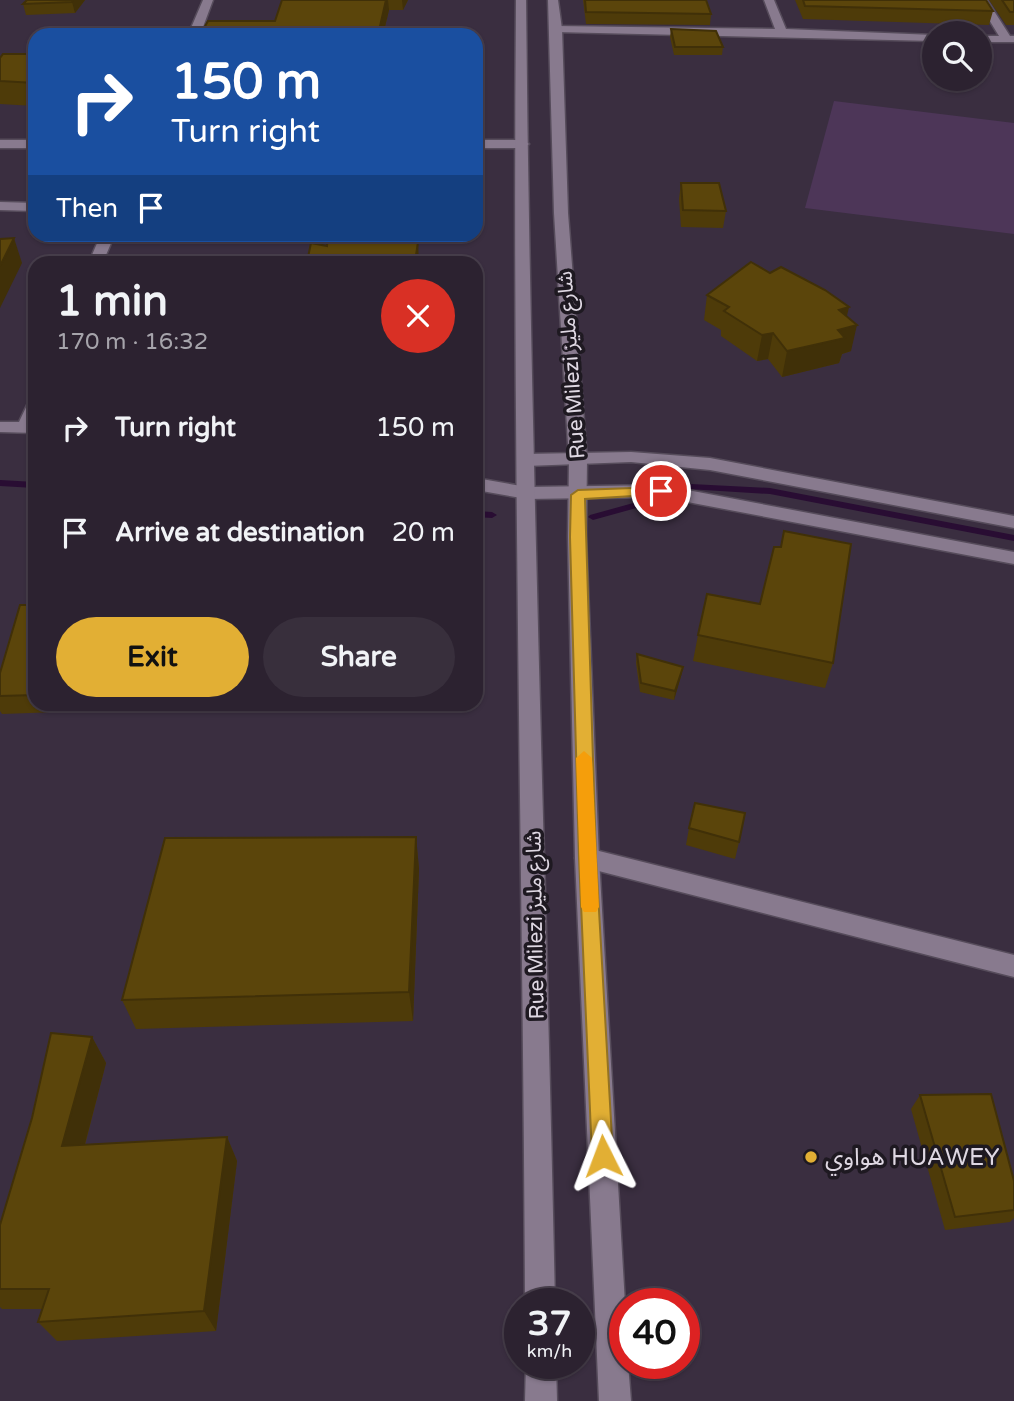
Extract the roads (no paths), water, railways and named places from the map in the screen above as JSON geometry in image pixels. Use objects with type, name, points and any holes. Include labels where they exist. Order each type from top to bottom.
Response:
[{"type":"street","points":[[197,28],[208,0]]},
{"type":"street","name":"Rue Milezi شارع مليز","points":[[520,0],[523,144],[521,261],[540,1288]]},
{"type":"street","name":"Rue Milezi شارع مليز","points":[[553,0],[561,213],[578,460],[577,551],[587,858],[615,1401]]},
{"type":"street","points":[[769,0],[782,32]]},
{"type":"street","points":[[982,0],[1010,39]]},
{"type":"street","points":[[556,29],[782,32],[922,38]]},
{"type":"street","points":[[992,39],[1010,39]]},
{"type":"street","points":[[0,144],[28,144]]},
{"type":"street","points":[[483,144],[523,144]]},
{"type":"street","points":[[0,206],[28,206]]},
{"type":"street","points":[[0,427],[28,428]]},
{"type":"street","points":[[526,460],[631,457],[710,464],[1014,522]]},
{"type":"street","points":[[483,485],[527,493],[578,495],[661,491],[1014,558]]},
{"type":"street","points":[[587,858],[1014,966]]},
{"type":"street","points":[[541,1379],[541,1401]]},
{"type":"waterway","points":[[0,483],[28,485]]},
{"type":"waterway","points":[[691,487],[770,491],[1014,538]]},
{"type":"waterway","points":[[593,517],[655,500]]},
{"type":"waterway","points":[[483,514],[492,515]]},
{"type":"place","name":"هواوي HUAWEY","points":[[811,1157]]}]
